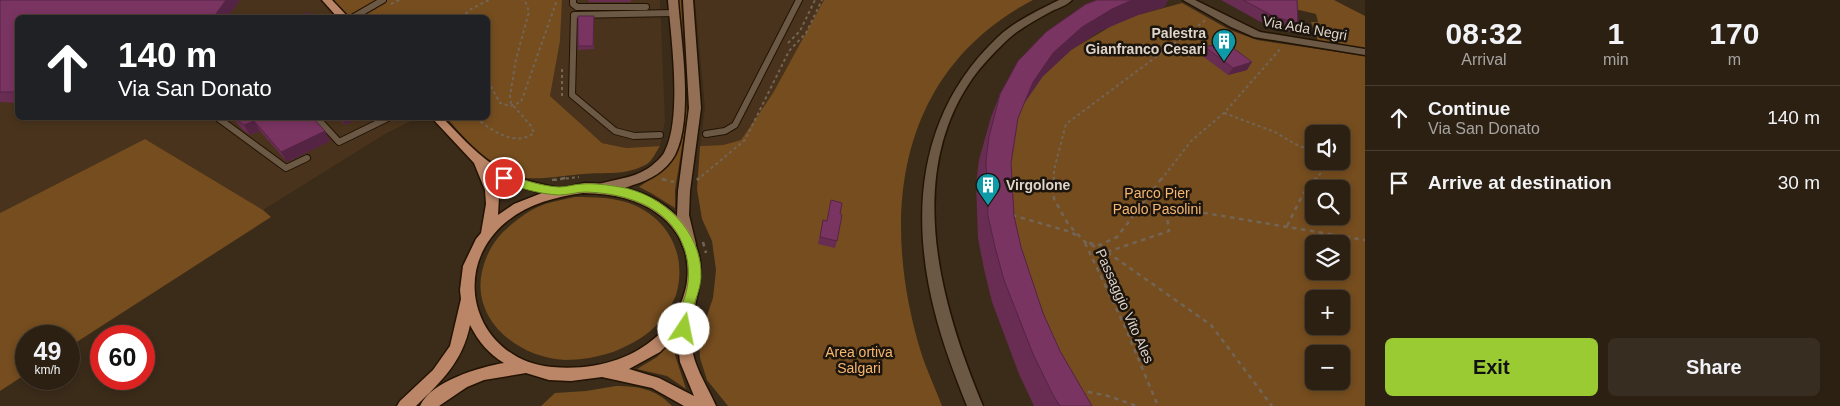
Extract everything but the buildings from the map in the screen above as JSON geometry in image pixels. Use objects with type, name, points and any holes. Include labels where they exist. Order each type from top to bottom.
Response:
[{"type":"main road","points":[[327,0],[341,15]]},
{"type":"main road","points":[[440,120],[480,162],[504,178],[522,185],[560,191],[600,188],[636,180],[649,174],[663,162],[670,152],[675,136],[678,115],[673,0]]},
{"type":"main road","points":[[560,191],[528,202],[514,210],[487,234],[476,250],[466,285],[467,301],[473,322],[487,342],[503,356],[526,367],[548,373],[572,375],[600,372],[619,367],[659,344],[674,329],[686,310],[695,278],[694,260],[684,215],[684,191],[695,108],[688,0]]},
{"type":"main road","points":[[480,162],[492,187],[492,212],[487,234]]},
{"type":"main road","points":[[600,188],[620,191],[639,197],[656,206],[671,218],[689,244]]},
{"type":"main road","points":[[405,406],[443,370],[455,352],[462,330],[467,301]]},
{"type":"main road","points":[[686,310],[684,329],[688,367],[708,406]]},
{"type":"main road","points":[[428,406],[444,392],[467,378],[491,371],[526,367]]},
{"type":"main road","points":[[600,372],[624,374],[647,379],[668,388],[696,406]]},
{"type":"street","points":[[975,406],[949,340],[933,272],[927,214],[931,168],[940,131],[948,112],[955,97],[974,70],[994,47],[1019,26],[1067,0]]},
{"type":"street","name":"Via Ada Negri","points":[[1188,0],[1258,35],[1365,52]]},
{"type":"lane","points":[[357,15],[383,0]]},
{"type":"lane","points":[[573,0],[573,4],[577,7],[646,3],[646,14]]},
{"type":"lane","points":[[706,134],[725,131],[735,125],[799,0]]},
{"type":"lane","points":[[660,135],[634,136],[615,131],[575,98],[570,90],[574,15],[673,13]]},
{"type":"lane","points":[[221,120],[286,168],[307,158]]},
{"type":"lane","points":[[319,120],[339,142],[384,120]]},
{"type":"path","points":[[464,15],[471,8],[489,0]]},
{"type":"path","points":[[478,120],[486,126],[511,138],[523,139],[531,136],[534,130],[513,106],[510,99],[510,86],[529,12],[526,3],[522,0]]},
{"type":"path","points":[[490,85],[500,103],[513,106],[523,99],[557,0]]},
{"type":"path","points":[[783,49],[800,31],[815,0]]},
{"type":"path","points":[[789,50],[806,33],[822,0]]},
{"type":"path","points":[[1210,17],[1165,48],[1066,124],[1054,170],[1054,199],[1068,224],[1085,242],[1107,252],[1210,325],[1221,336],[1272,406]]},
{"type":"path","points":[[1085,242],[1100,245],[1117,237],[1191,141],[1224,113],[1284,44]]},
{"type":"path","points":[[562,68],[561,91],[564,99]]},
{"type":"path","points":[[1224,113],[1275,132],[1305,148]]},
{"type":"path","points":[[1286,226],[1303,195],[1325,170]]},
{"type":"path","points":[[1107,252],[1169,231],[1167,208],[1365,240]]},
{"type":"path","name":"Passaggio Vito Ales","points":[[1009,214],[1071,232],[1085,242],[1158,406]]},
{"type":"path","points":[[1077,390],[1108,396],[1136,406]]},
{"type":"shaded area","points":[[0,0],[329,0],[346,15],[15,15],[15,120],[413,120],[385,134],[263,210],[145,139],[0,213]]},
{"type":"shaded area","points":[[562,0],[660,0],[665,121],[660,146],[626,148],[602,143],[550,96],[560,41]]},
{"type":"shaded area","points":[[695,0],[824,0],[773,93],[741,140],[723,145],[700,146],[705,108]]},
{"type":"green space","points":[[329,0],[562,0],[560,41],[550,96],[602,143],[626,148],[660,146],[647,164],[624,172],[541,178],[510,175],[486,160],[449,120],[490,120],[490,15],[346,15]]},
{"type":"green space","points":[[677,0],[681,0],[687,116],[675,190],[675,208],[639,187],[666,168],[678,144]]},
{"type":"green space","name":"Area ortiva Salgari","points":[[824,0],[1033,0],[987,30],[952,65],[927,106],[911,150],[902,198],[902,248],[908,298],[920,349],[942,406],[728,406],[707,380],[700,358],[699,339],[713,298],[716,270],[712,241],[702,219],[697,189],[700,146],[723,145],[741,140],[773,93]]},
{"type":"green space","points":[[1273,0],[1334,0],[1365,16],[1365,48],[1318,41],[1311,22],[1318,22],[1316,14],[1286,7]]},
{"type":"green space","name":"Parco Pier Paolo Pasolini","points":[[1182,3],[1230,30],[1257,40],[1365,56],[1365,406],[1064,406],[1018,300],[1007,141],[1023,105],[1043,76],[1071,50],[1118,22]]},
{"type":"green space","points":[[145,139],[263,210],[271,217],[103,325],[90,325],[90,333],[80,340],[80,325],[15,325],[15,381],[0,391],[0,213]]},
{"type":"green space","points":[[575,197],[620,200],[647,212],[658,221],[673,242],[677,254],[679,281],[672,304],[658,324],[647,334],[613,352],[589,358],[565,360],[532,353],[504,335],[485,310],[481,294],[481,277],[486,258],[499,236],[523,215],[539,206]]},
{"type":"green space","points":[[674,339],[675,355],[686,389],[667,376],[637,369],[657,357]]},
{"type":"green space","points":[[616,386],[632,387],[653,392],[672,406],[541,406],[555,393],[586,391]]},
{"type":"place","name":"Palestra Gianfranco Cesari","points":[[1224,62]]},
{"type":"place","name":"Virgolone","points":[[988,206]]},
{"type":"route","points":[[504,178],[522,185],[560,191],[600,188],[620,191],[639,197],[656,206],[671,218],[689,244],[694,260],[695,278],[686,310],[684,329]]}]
